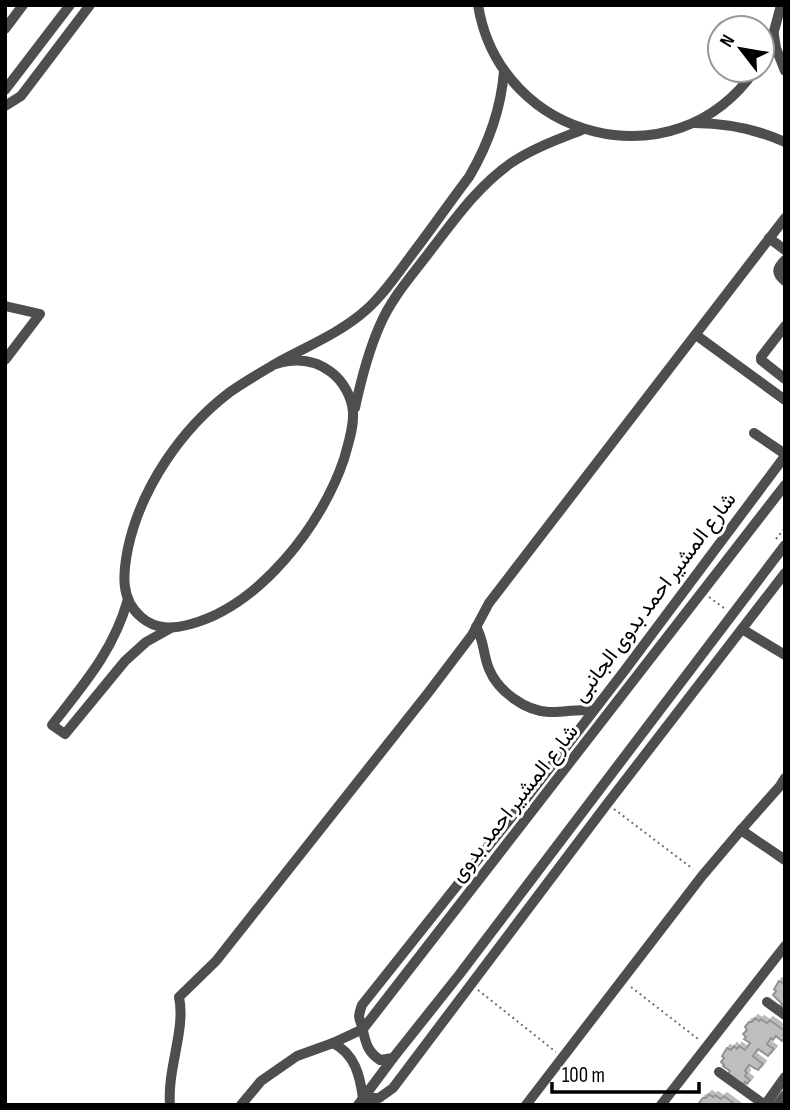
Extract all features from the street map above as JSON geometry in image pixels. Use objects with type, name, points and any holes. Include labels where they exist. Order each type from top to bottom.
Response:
[{"type":"street","points":[[5,29],[23,5]]},
{"type":"street","points":[[5,90],[70,5]]},
{"type":"street","points":[[5,106],[21,96],[90,5]]},
{"type":"street","points":[[478,5],[489,44],[504,71],[522,93],[557,118],[584,129],[630,136],[660,133],[690,123],[717,108],[744,84]]},
{"type":"street","points":[[776,26],[781,5]]},
{"type":"street","points":[[776,48],[785,71]]},
{"type":"street","points":[[504,71],[496,118],[478,163],[385,290],[366,310],[344,326],[219,400],[195,424],[167,459],[143,503],[130,538],[124,583],[131,606],[142,618],[171,628],[209,618],[233,605],[267,578],[291,552],[314,522],[333,486],[346,450],[365,366],[380,325],[401,289],[466,205],[487,183],[512,163],[540,147],[584,129]]},
{"type":"street","points":[[690,123],[742,128],[785,142]]},
{"type":"street","points":[[170,1105],[170,1079],[181,1018],[179,997],[205,974],[227,948],[428,693],[476,627],[489,603],[785,218]]},
{"type":"street","points":[[769,238],[785,250]]},
{"type":"street","points":[[785,260],[778,268],[779,276],[785,281]]},
{"type":"street","points":[[5,306],[40,314],[6,355]]},
{"type":"street","points":[[785,326],[761,360],[785,379]]},
{"type":"street","points":[[696,335],[785,400]]},
{"type":"street","points":[[276,364],[303,360],[328,369],[346,389],[354,415]]},
{"type":"street","points":[[754,433],[785,455]]},
{"type":"street","name":"شارع المشير احمد بدوى الجانبى","points":[[363,1028],[359,1022],[362,1005],[625,670],[785,455]]},
{"type":"street","name":"شارع المشير احمد بدوى","points":[[241,1105],[261,1081],[297,1056],[363,1028],[785,485]]},
{"type":"street","points":[[360,1102],[785,545]]},
{"type":"street","points":[[360,1102],[379,1097],[393,1088],[785,573]]},
{"type":"street","points":[[128,599],[113,639],[90,676],[52,725],[65,734],[135,651],[171,628]]},
{"type":"street","points":[[476,627],[488,668],[506,692],[524,705],[552,713],[579,709],[593,711]]},
{"type":"street","points":[[742,629],[785,655]]},
{"type":"street","points":[[625,670],[636,678]]},
{"type":"street","points":[[90,676],[104,685]]},
{"type":"street","points":[[526,1105],[702,876],[785,778]]},
{"type":"street","points":[[741,830],[785,860]]},
{"type":"street","points":[[661,1105],[785,946]]},
{"type":"street","points":[[767,1002],[785,1015]]},
{"type":"street","points":[[363,1028],[364,1039],[374,1056],[380,1060],[393,1058]]},
{"type":"street","points":[[333,1043],[343,1048],[354,1064],[360,1082],[360,1102]]},
{"type":"street","points":[[719,1072],[765,1105],[785,1077]]},
{"type":"street","points":[[777,1105],[785,1095]]},
{"type":"path","points":[[702,593],[725,608]]},
{"type":"path","points":[[607,804],[702,876]]},
{"type":"path","points":[[622,980],[707,1046]]},
{"type":"path","points":[[472,985],[562,1057]]},
{"type":"building","points":[[785,980],[785,1012],[779,1008],[782,1004],[773,995],[779,981],[783,983]]},
{"type":"building","points":[[755,1018],[767,1023],[770,1020],[785,1031],[785,1037],[782,1041],[776,1036],[773,1040],[771,1038],[767,1044],[774,1049],[768,1056],[758,1049],[753,1056],[763,1064],[758,1070],[749,1065],[745,1076],[750,1080],[742,1086],[727,1075],[730,1071],[723,1066],[722,1056],[727,1048],[731,1050],[734,1046],[745,1050],[750,1043],[744,1039],[746,1037],[743,1034],[747,1030],[745,1027]]},
{"type":"building","points":[[709,1094],[721,1099],[724,1096],[736,1105],[700,1105],[703,1098]]}]
